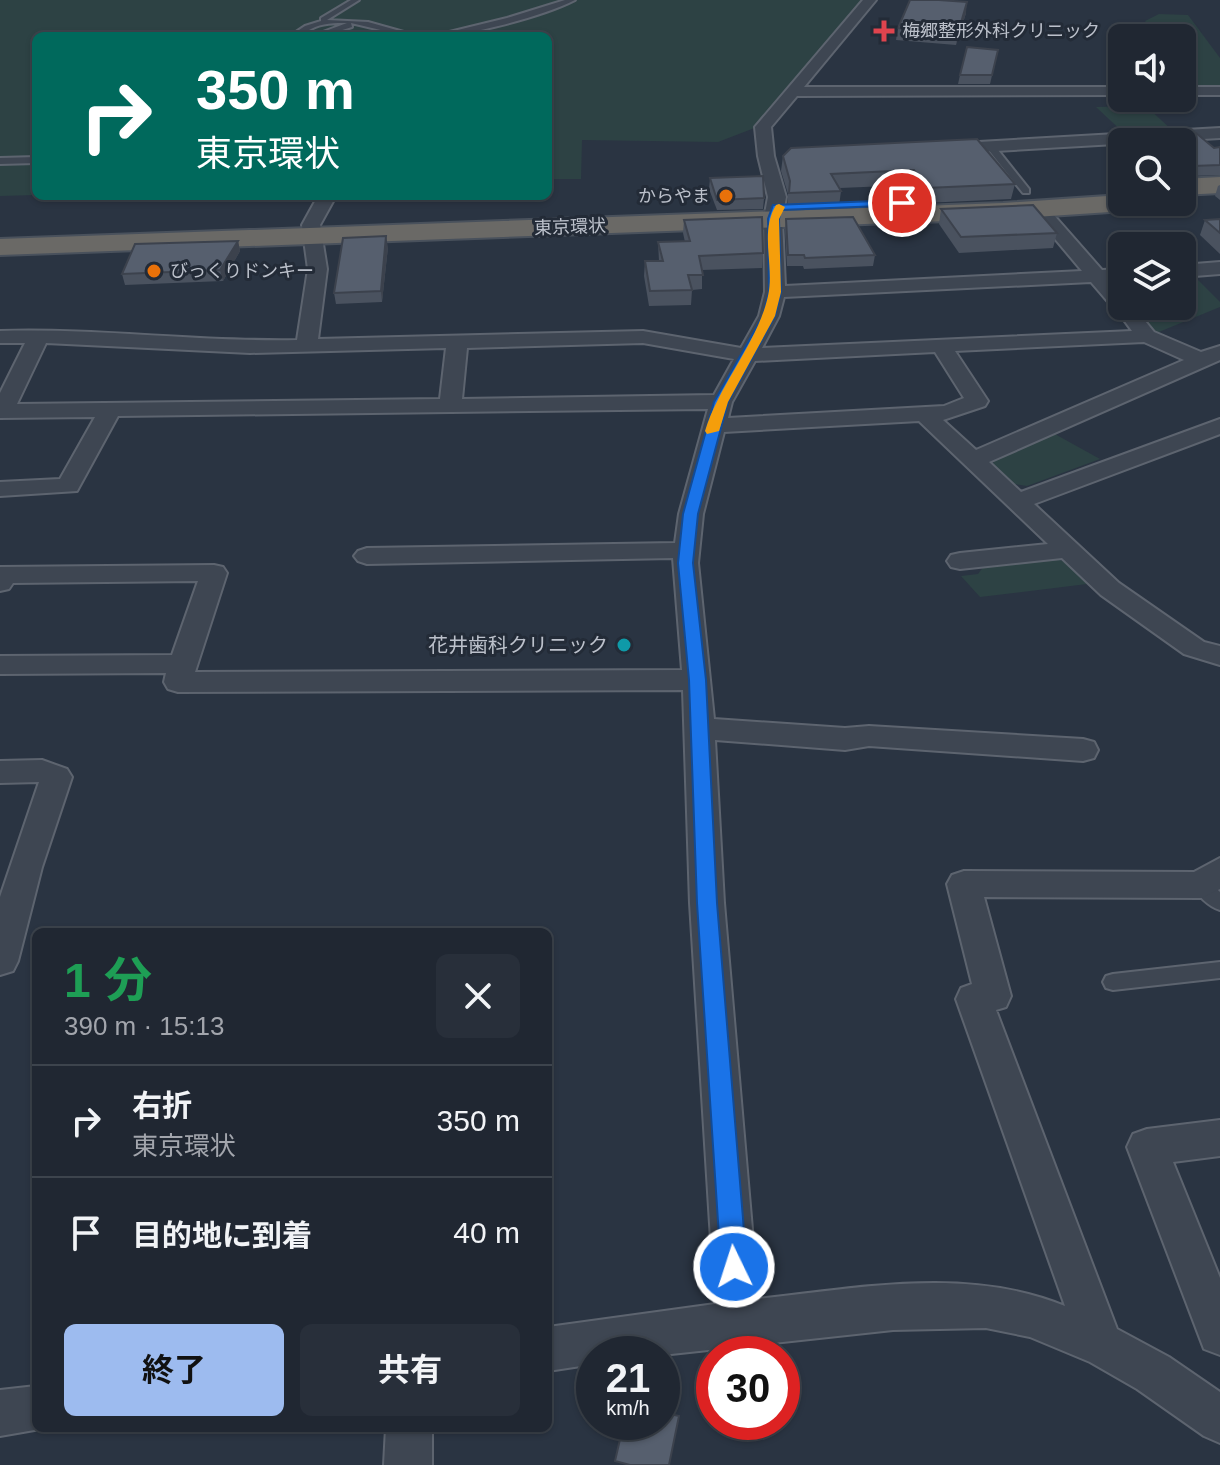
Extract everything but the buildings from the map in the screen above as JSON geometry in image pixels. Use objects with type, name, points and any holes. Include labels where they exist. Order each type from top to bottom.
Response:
[{"type":"highway","points":[[1196,186],[1220,185]]},
{"type":"highway","name":"東京環状","points":[[775,213],[1108,192]]},
{"type":"highway","points":[[1196,198],[1220,197]]},
{"type":"highway","name":"東京環状","points":[[0,247],[1032,200],[1108,201]]},
{"type":"highway","name":"東京環状","points":[[0,236],[313,231]]},
{"type":"street","points":[[738,1322],[707,903],[697,680],[685,563],[691,514],[717,414],[769,316],[775,292],[773,156],[763,127],[870,0]]},
{"type":"street","points":[[794,92],[1108,91]]},
{"type":"street","points":[[1196,91],[1219,91]]},
{"type":"street","points":[[931,149],[1220,133]]},
{"type":"street","points":[[306,345],[313,318],[313,231],[325,200]]},
{"type":"street","points":[[1032,200],[1108,289]]},
{"type":"street","points":[[1196,270],[1220,268]]},
{"type":"street","points":[[775,292],[1108,276]]},
{"type":"street","points":[[1134,320],[1147,336]]},
{"type":"street","points":[[39,336],[1,411],[450,405],[717,414],[925,415],[947,413],[977,401],[941,346]]},
{"type":"street","points":[[0,337],[39,336],[235,346],[643,337],[746,355],[1147,336],[1210,356]]},
{"type":"street","points":[[450,405],[457,343]]},
{"type":"street","points":[[971,461],[1210,356]]},
{"type":"street","points":[[0,489],[68,486],[110,410]]},
{"type":"street","points":[[925,415],[1110,589],[1194,648],[1220,656]]},
{"type":"street","points":[[1015,502],[1220,426]]},
{"type":"street","points":[[367,556],[687,550]]},
{"type":"street","points":[[960,561],[1066,550]]},
{"type":"street","points":[[0,583],[2,575],[214,573],[178,682],[697,680]]},
{"type":"street","points":[[0,665],[183,664]]},
{"type":"street","points":[[699,728],[845,739],[869,736],[1083,750]]},
{"type":"street","points":[[0,772],[42,771],[56,777],[12,867],[0,961]]},
{"type":"street","points":[[1100,1342],[974,999],[993,996],[964,884],[1214,887]]},
{"type":"street","points":[[1220,1138],[1147,1147],[1220,1333]]},
{"type":"street","points":[[552,1348],[738,1322],[948,1304],[1027,1314],[1100,1342],[1178,1388],[1220,1420]]},
{"type":"street","points":[[0,1413],[32,1409]]},
{"type":"street","points":[[408,1465],[409,1432]]},
{"type":"lane","points":[[301,32],[356,0]]},
{"type":"lane","points":[[455,32],[509,20],[572,0]]},
{"type":"lane","points":[[318,22],[337,19],[398,32]]},
{"type":"lane","points":[[328,32],[359,22]]},
{"type":"lane","points":[[991,147],[1032,200]]},
{"type":"lane","points":[[0,161],[32,160]]},
{"type":"lane","points":[[1113,982],[1220,970]]},
{"type":"green space","points":[[0,0],[862,0],[757,127],[718,142],[582,140],[581,179],[552,179],[552,32],[32,32],[32,195],[0,196]]},
{"type":"green space","points":[[1159,14],[1188,15],[1195,24],[1147,24],[1145,21]]},
{"type":"green space","points":[[1196,26],[1220,58],[1220,89],[1196,89]]},
{"type":"green space","points":[[1096,107],[1108,107],[1108,112],[1152,112],[1170,128],[1118,128]]},
{"type":"green space","points":[[1196,278],[1220,302],[1220,307],[1196,317]]},
{"type":"green space","points":[[1143,320],[1188,320],[1154,334]]},
{"type":"green space","points":[[1053,433],[1100,459],[1027,486],[1014,484],[993,465],[994,459]]},
{"type":"green space","points":[[1054,558],[1068,563],[1087,584],[980,597],[961,576],[978,574],[984,566]]},
{"type":"slow traffic","points":[[712,431],[721,402],[769,316],[775,292],[773,219],[779,207]]},
{"type":"place","name":"梅郷整形外科クリニック","points":[[884,31]]},
{"type":"place","name":"からやま","points":[[726,196]]},
{"type":"place","name":"びっくりドンキー","points":[[154,271]]},
{"type":"place","name":"花井歯科クリニック","points":[[624,645]]},
{"type":"route","points":[[734,1267],[707,903],[697,680],[685,563],[691,514],[721,402],[769,316],[775,292],[773,219],[777,207],[902,203]]}]
